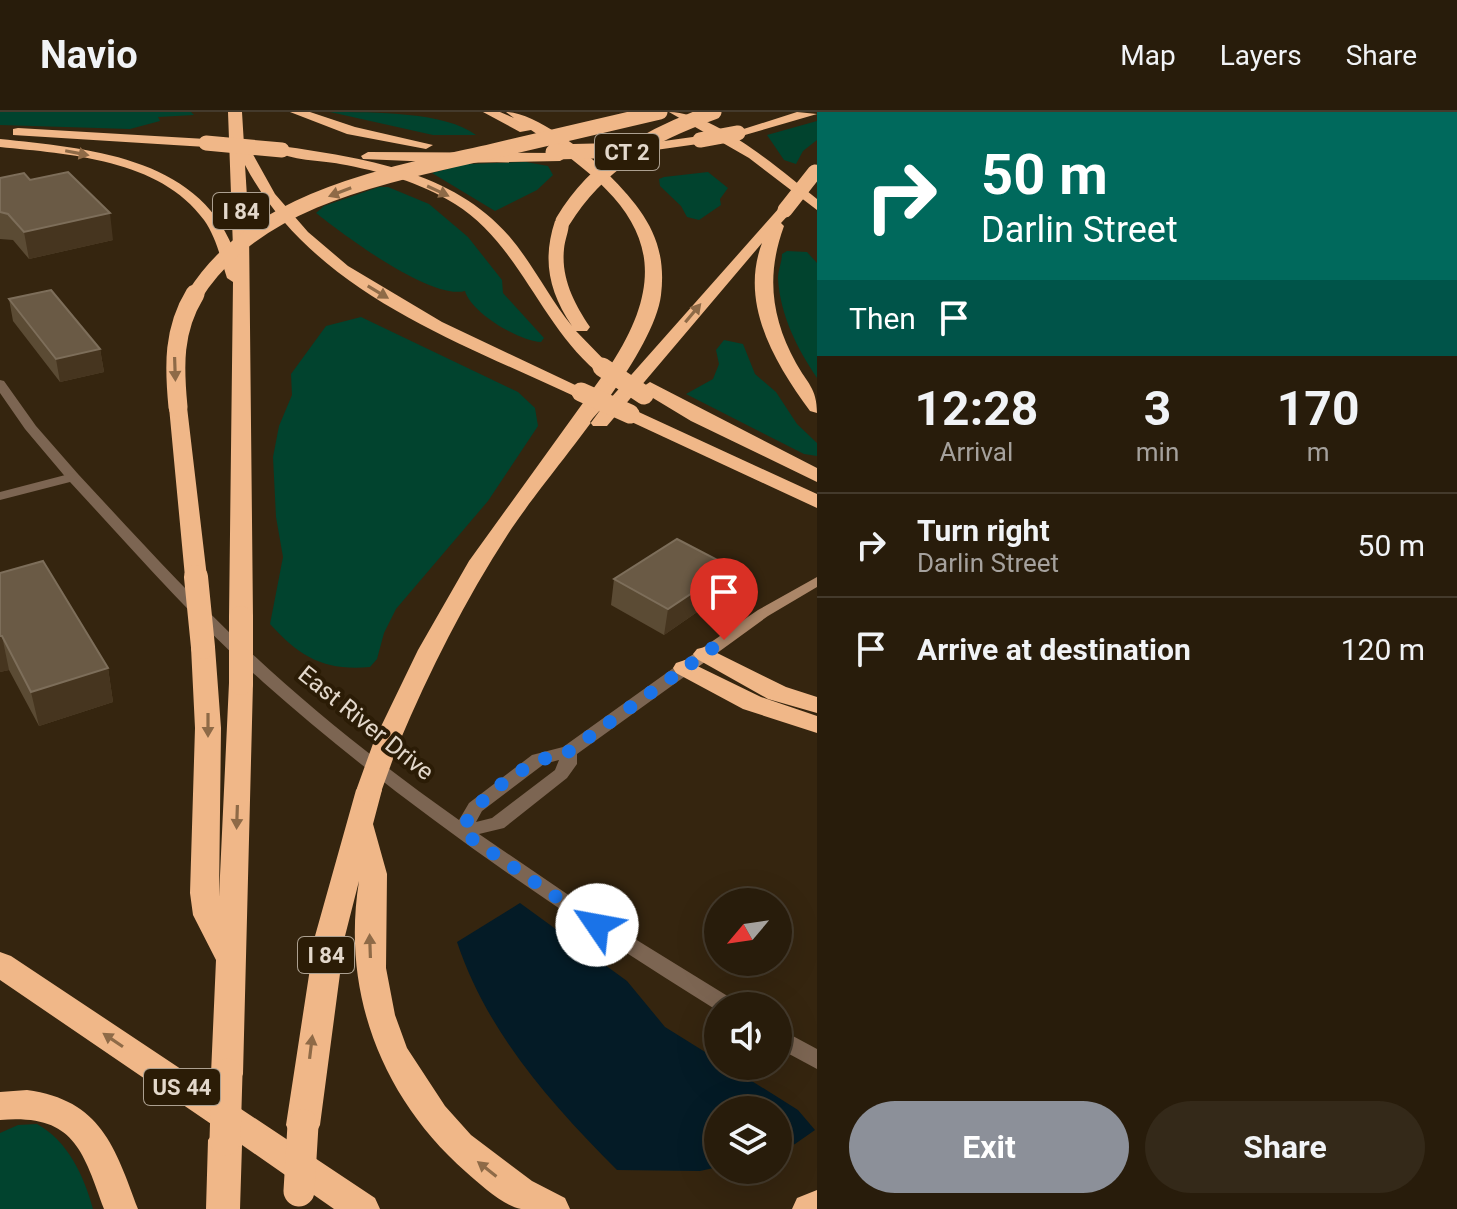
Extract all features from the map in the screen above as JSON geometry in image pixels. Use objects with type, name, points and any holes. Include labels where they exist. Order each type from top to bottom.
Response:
[{"type":"highway","name":"I 84","points":[[223,1209],[241,683],[241,291],[235,112]]},
{"type":"highway","points":[[297,112],[347,130],[408,143],[556,155]]},
{"type":"highway","points":[[490,112],[570,156],[634,207]]},
{"type":"highway","name":"I 84","points":[[299,1200],[303,1125],[324,968],[359,821],[386,743],[440,630],[492,542],[619,372],[643,330],[653,298],[655,263],[647,233],[634,207],[588,159],[513,112]]},
{"type":"highway","points":[[649,112],[712,138],[787,179]]},
{"type":"highway","points":[[231,960],[211,922],[204,893],[208,718],[175,351],[186,309],[219,264],[264,229],[327,197],[387,177],[660,112]]},
{"type":"highway","points":[[676,112],[730,140],[787,179],[817,206]]},
{"type":"highway","name":"CT 2","points":[[606,362],[578,322],[558,285],[554,256],[563,221],[584,189],[618,158],[667,130],[714,112]]},
{"type":"highway","points":[[0,132],[86,133],[428,159],[635,149],[738,133],[812,112]]},
{"type":"highway","points":[[238,132],[253,171],[276,206],[300,235],[331,261],[403,306],[817,502]]},
{"type":"highway","points":[[0,143],[99,158],[142,171],[180,191],[198,205],[214,224],[241,291]]},
{"type":"highway","points":[[282,150],[396,174],[437,190],[472,210],[501,235],[562,327],[606,362],[647,392],[817,476]]},
{"type":"highway","points":[[492,542],[528,513],[739,258],[785,210],[816,171]]},
{"type":"highway","points":[[785,210],[764,256],[763,302],[781,353],[817,407]]},
{"type":"highway","points":[[713,453],[817,514]]},
{"type":"highway","points":[[695,661],[817,705]]},
{"type":"highway","points":[[695,661],[752,703],[817,725]]},
{"type":"highway","points":[[359,821],[373,875],[369,927],[372,982],[381,1018],[400,1063],[432,1113],[467,1152],[502,1181],[553,1209]]},
{"type":"highway","name":"US 44","points":[[0,964],[363,1209]]},
{"type":"highway","points":[[0,1106],[39,1103],[68,1114],[95,1148],[121,1209]]},
{"type":"highway","points":[[809,1209],[817,1206]]},
{"type":"main road","points":[[695,661],[817,581]]},
{"type":"street","name":"East River Drive","points":[[0,384],[31,429],[73,477],[234,646],[359,753],[462,832],[620,940],[704,992]]},
{"type":"street","points":[[0,496],[73,477]]},
{"type":"street","points":[[462,832],[475,807],[538,759],[568,752],[695,661]]},
{"type":"street","points":[[462,832],[498,823],[561,774],[568,764],[568,752]]},
{"type":"street","points":[[792,1045],[817,1060]]},
{"type":"green space","points":[[0,112],[191,112],[194,115],[158,117],[160,121],[130,129],[0,125]]},
{"type":"green space","points":[[330,112],[388,113],[428,118],[463,127],[476,135],[433,135]]},
{"type":"green space","points":[[817,121],[817,140],[803,151],[796,164],[784,160],[767,135]]},
{"type":"green space","points":[[526,162],[548,166],[553,175],[537,190],[495,211],[432,173],[466,164]]},
{"type":"green space","points":[[708,172],[728,188],[720,199],[721,205],[699,220],[687,217],[681,206],[660,186],[659,179],[664,177]]},
{"type":"green space","points":[[379,187],[388,187],[429,204],[468,237],[502,280],[503,293],[544,338],[541,342],[521,337],[486,317],[465,291],[431,286],[388,264],[316,213],[324,206]]},
{"type":"green space","points":[[787,251],[807,252],[817,263],[817,378],[796,343],[782,305],[778,275],[782,254]]},
{"type":"green space","points":[[361,317],[518,392],[535,408],[538,426],[488,501],[396,609],[384,633],[377,659],[370,667],[354,668],[314,659],[292,645],[270,624],[283,557],[276,517],[273,457],[279,426],[292,395],[291,374],[326,326]]},
{"type":"green space","points":[[724,340],[743,344],[755,374],[776,392],[797,424],[817,443],[817,456],[804,454],[686,394],[713,379],[719,364],[716,350]]},
{"type":"green space","points":[[37,1124],[58,1140],[73,1160],[93,1209],[0,1209],[0,1133],[18,1125]]},
{"type":"water","points":[[520,903],[627,981],[665,1027],[704,1051],[704,1080],[750,1080],[776,1096],[704,1096],[704,1170],[617,1170],[568,1119],[523,1065],[485,1006],[457,942]]},
{"type":"water","points":[[792,1106],[815,1130],[792,1145]]},
{"type":"building","points":[[68,172],[110,213],[24,232],[8,214],[0,212],[0,178],[24,173],[30,180]]},
{"type":"building","points":[[51,290],[100,349],[56,359],[9,299]]},
{"type":"building","points":[[677,539],[731,567],[668,609],[614,579]]},
{"type":"building","points":[[43,561],[108,668],[31,692],[0,636],[0,573]]},
{"type":"route","points":[[597,925],[462,832],[466,819],[475,807],[538,759],[568,752],[724,640]]}]
